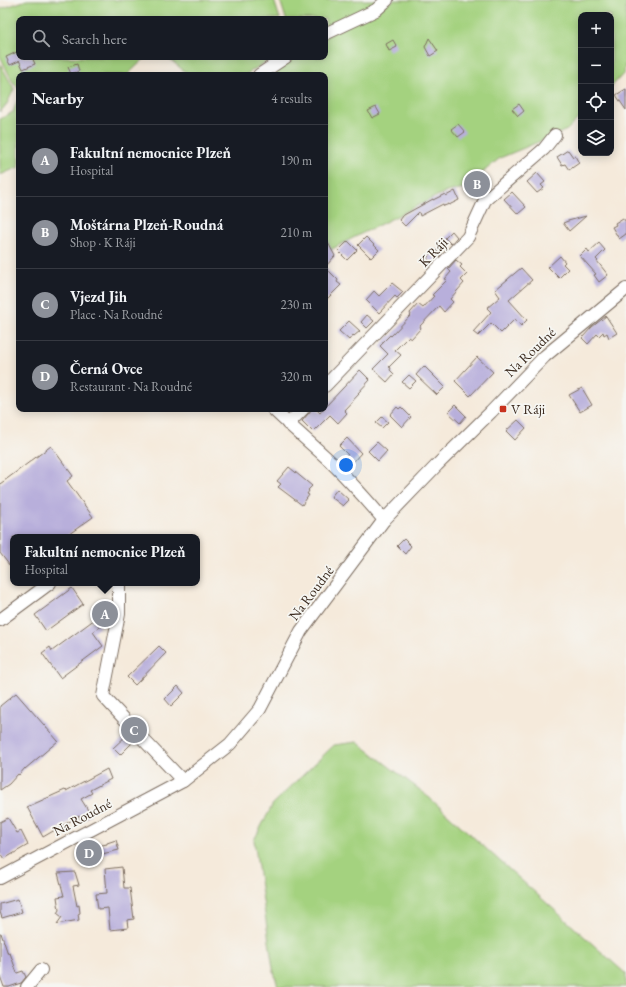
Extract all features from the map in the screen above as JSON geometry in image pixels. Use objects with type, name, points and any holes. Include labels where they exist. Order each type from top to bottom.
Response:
[{"type":"street","points":[[328,33],[376,10],[387,0]]},
{"type":"street","points":[[264,72],[282,60]]},
{"type":"street","name":"K Ráji","points":[[328,383],[468,237],[485,200],[544,149],[555,135]]},
{"type":"street","name":"Na Roudné","points":[[0,878],[183,781],[230,744],[260,709],[301,630],[384,520],[545,356],[626,289]]},
{"type":"street","points":[[276,412],[329,460],[384,520]]},
{"type":"street","points":[[288,424],[300,412]]},
{"type":"street","points":[[0,620],[46,586]]},
{"type":"street","points":[[119,586],[119,614],[103,696],[129,724]]},
{"type":"street","points":[[140,736],[183,781]]},
{"type":"street","points":[[27,987],[41,970]]},
{"type":"green space","points":[[27,0],[274,0],[279,16],[16,16],[16,60],[143,60],[130,72],[16,72],[16,86],[12,81],[0,56],[0,9]]},
{"type":"green space","points":[[280,0],[380,0],[328,26],[328,16],[285,16]]},
{"type":"green space","points":[[393,0],[626,0],[626,60],[624,73],[614,84],[614,12],[578,12],[578,119],[567,130],[500,158],[464,188],[443,193],[328,251],[328,72],[269,72],[287,60],[328,60],[328,35]]},
{"type":"green space","points":[[171,60],[269,60],[250,72],[185,72]]},
{"type":"green space","points":[[0,63],[14,89],[7,104],[0,112]]},
{"type":"green space","points":[[16,104],[16,168],[0,175],[0,119],[13,112]]},
{"type":"green space","points":[[357,742],[424,793],[626,974],[626,987],[278,987],[273,968],[254,840],[273,804],[334,745]]},
{"type":"building","points":[[429,38],[438,51],[430,56],[425,47]]},
{"type":"building","points":[[393,40],[397,47],[389,51],[386,44]]},
{"type":"building","points":[[16,52],[16,60],[19,61],[10,65],[6,57]]},
{"type":"building","points":[[19,60],[33,60],[35,64],[23,69]]},
{"type":"building","points":[[77,64],[79,71],[70,72],[68,67]]},
{"type":"building","points":[[626,89],[626,110],[616,95]]},
{"type":"building","points":[[519,104],[524,111],[518,116],[512,109]]},
{"type":"building","points":[[376,107],[380,114],[372,118],[368,111]]},
{"type":"building","points":[[458,124],[465,132],[458,137],[451,129]]},
{"type":"building","points":[[568,150],[573,157],[575,156],[579,163],[569,170],[565,164],[562,165],[557,157]]},
{"type":"building","points":[[537,173],[545,182],[541,185],[544,188],[537,193],[527,182]]},
{"type":"building","points":[[483,176],[487,183],[467,193],[464,187]]},
{"type":"building","points":[[455,191],[459,200],[449,205],[444,206],[443,204],[420,216],[419,212],[405,226],[399,220],[402,216],[433,199],[445,194],[446,196]]},
{"type":"building","points":[[512,192],[526,207],[518,214],[504,199]]},
{"type":"building","points":[[586,216],[569,231],[563,223],[568,221]]},
{"type":"building","points":[[623,218],[626,222],[626,234],[619,239],[612,227]]},
{"type":"building","points":[[452,231],[457,237],[451,244],[445,238]]},
{"type":"building","points":[[366,237],[379,250],[371,258],[358,245]]},
{"type":"building","points":[[348,241],[357,250],[347,260],[338,251]]},
{"type":"building","points":[[328,243],[335,256],[328,264]]},
{"type":"building","points":[[599,243],[605,250],[596,259],[608,275],[599,282],[594,275],[596,274],[580,256],[587,249],[589,252]]},
{"type":"building","points":[[435,249],[441,255],[432,263],[427,258]]},
{"type":"building","points":[[560,256],[565,262],[563,264],[568,269],[559,278],[548,267]]},
{"type":"building","points":[[456,260],[462,265],[460,267],[467,274],[461,280],[464,283],[450,299],[453,302],[444,312],[439,306],[420,326],[421,328],[411,339],[408,337],[395,350],[401,355],[389,367],[394,374],[387,382],[373,369],[388,354],[380,346],[411,315],[410,313],[418,304],[423,308],[434,296],[432,295],[447,280],[445,279],[451,272],[448,269]]},
{"type":"building","points":[[521,268],[532,280],[509,300],[527,320],[521,326],[515,319],[501,333],[491,323],[478,336],[473,332],[491,312],[487,308],[500,297],[495,290]]},
{"type":"building","points":[[328,270],[338,280],[337,282],[341,285],[328,298]]},
{"type":"building","points":[[392,283],[403,292],[397,298],[395,296],[379,313],[366,300],[374,291],[379,296]]},
{"type":"building","points":[[367,315],[374,321],[367,328],[361,322]]},
{"type":"building","points":[[606,316],[617,333],[609,338],[607,333],[604,335],[603,332],[599,336],[597,334],[588,344],[582,338],[592,327]]},
{"type":"building","points":[[349,321],[360,331],[354,336],[353,335],[349,340],[339,331]]},
{"type":"building","points":[[477,357],[493,372],[470,396],[455,381]]},
{"type":"building","points":[[424,366],[445,387],[437,395],[416,375]]},
{"type":"building","points":[[360,370],[370,380],[344,410],[347,413],[338,423],[330,415],[313,432],[302,421],[310,412],[328,412],[328,404]]},
{"type":"building","points":[[409,375],[416,381],[409,388],[402,382]]},
{"type":"building","points":[[582,388],[592,405],[580,412],[569,395]]},
{"type":"building","points":[[455,405],[466,416],[460,423],[448,412]]},
{"type":"building","points":[[397,407],[399,409],[401,407],[411,417],[402,427],[390,415]]},
{"type":"building","points":[[382,417],[388,422],[382,428],[376,423]]},
{"type":"building","points":[[518,420],[526,428],[515,440],[506,431]]},
{"type":"building","points":[[347,438],[361,453],[353,462],[346,456],[348,455],[339,446]]},
{"type":"building","points":[[377,442],[387,451],[378,461],[368,451]]},
{"type":"building","points":[[51,446],[73,476],[67,481],[93,517],[69,534],[10,534],[10,566],[0,553],[0,484]]},
{"type":"building","points":[[289,467],[312,486],[308,490],[309,491],[307,494],[309,495],[302,505],[278,487],[281,484],[277,481]]},
{"type":"building","points":[[337,489],[349,500],[343,506],[331,497]]},
{"type":"building","points":[[404,539],[411,546],[405,554],[397,546]]},
{"type":"building","points":[[72,588],[83,604],[46,631],[35,615]]},
{"type":"building","points":[[95,619],[100,627],[93,632],[103,646],[60,678],[42,653],[50,647],[52,651]]},
{"type":"building","points":[[159,646],[166,653],[135,685],[127,677]]},
{"type":"building","points":[[178,686],[184,693],[171,706],[165,699]]},
{"type":"building","points":[[16,693],[58,741],[25,768],[19,775],[18,774],[9,784],[0,790],[0,706]]},
{"type":"building","points":[[135,718],[146,730],[139,729],[135,731],[133,734],[134,741],[120,755],[113,748],[127,735],[122,730],[123,729],[130,731],[134,729],[136,726]]},
{"type":"building","points":[[107,769],[111,779],[90,790],[92,793],[81,799],[91,815],[81,821],[79,816],[43,837],[27,807],[65,790],[66,791]]},
{"type":"building","points":[[8,818],[17,833],[21,831],[28,845],[4,859],[0,853],[0,822]]},
{"type":"building","points":[[116,840],[119,850],[85,858],[83,849],[107,844]]},
{"type":"building","points":[[122,867],[124,888],[130,888],[134,919],[127,920],[128,928],[110,930],[108,908],[98,909],[96,894],[107,893],[105,869]]},
{"type":"building","points":[[75,872],[79,885],[73,886],[77,906],[79,905],[79,920],[57,924],[62,917],[57,913],[59,910],[57,897],[64,896],[58,873]]},
{"type":"building","points":[[18,899],[22,912],[2,918],[0,904]]},
{"type":"building","points":[[0,933],[8,954],[10,953],[17,973],[23,971],[26,977],[21,983],[9,987],[4,987],[0,976]]},
{"type":"place","name":"Moštárna Plzeň-Roudná","points":[[477,184]]},
{"type":"place","name":"V Ráji","points":[[503,409]]},
{"type":"place","name":"Fakultní nemocnice Plzeň","points":[[105,614]]},
{"type":"place","name":"Vjezd Jih","points":[[134,730]]},
{"type":"place","name":"Černá Ovce","points":[[89,853]]}]
